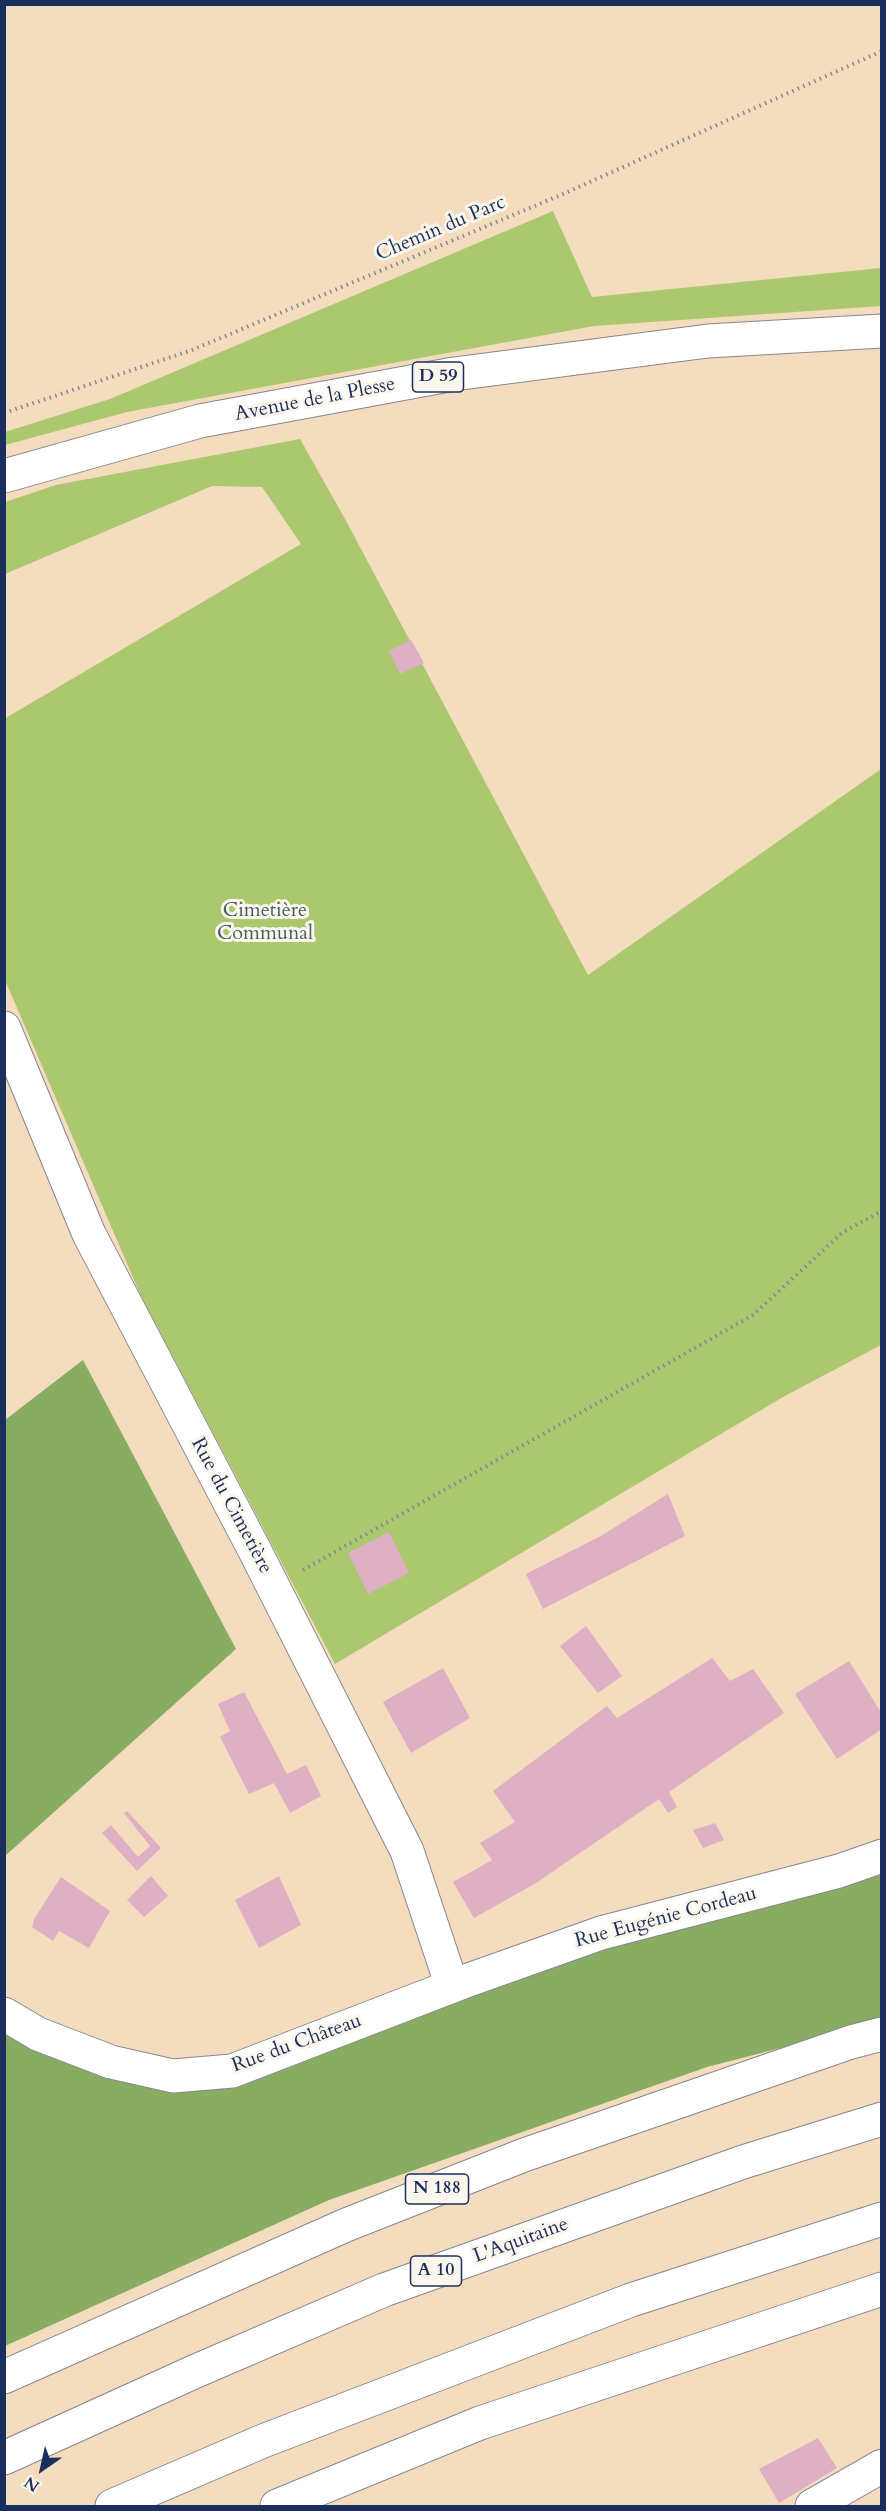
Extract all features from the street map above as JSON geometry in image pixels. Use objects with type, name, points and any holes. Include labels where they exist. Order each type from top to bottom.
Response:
[{"type":"main road","name":"Avenue de la Plesse","points":[[4,477],[200,422],[454,374],[708,340],[882,331]]},
{"type":"main road","name":"Rue du Cimetière","points":[[4,1028],[89,1234],[274,1587],[407,1851],[452,1986]]},
{"type":"main road","name":"Rue Eugénie Cordeau","points":[[452,1986],[601,1933],[839,1871],[882,1856]]},
{"type":"main road","name":"Rue du Château","points":[[4,2014],[38,2034],[111,2062],[173,2076],[232,2071],[452,1986]]},
{"type":"main road","name":"N 188","points":[[4,2377],[346,2224],[524,2155],[851,2042],[882,2034]]},
{"type":"main road","name":"L'Aquitaine","points":[[4,2458],[196,2370],[384,2290],[743,2162],[882,2119]]},
{"type":"main road","points":[[112,2506],[263,2441],[631,2300],[882,2219]]},
{"type":"main road","points":[[277,2506],[480,2423],[882,2289]]},
{"type":"main road","points":[[812,2506],[882,2466]]},
{"type":"path","name":"Chemin du Parc","points":[[4,413],[192,350],[562,194],[882,51]]},
{"type":"path","points":[[274,1587],[753,1315],[843,1232],[882,1210]]},
{"type":"green space","points":[[553,211],[592,297],[881,268],[881,306],[594,326],[127,412],[5,445],[5,432],[110,399]]},
{"type":"green space","name":"Cimetière Communal","points":[[300,439],[588,975],[881,769],[881,1345],[783,1397],[335,1664],[141,1296],[5,980],[4,719],[301,544],[262,487],[212,486],[5,574],[5,502],[56,485]]},
{"type":"green space","points":[[83,1360],[236,1649],[5,1856],[5,1420]]},
{"type":"green space","points":[[881,1856],[881,2022],[707,2067],[329,2200],[5,2346],[4,2014],[173,2076]]},
{"type":"building","points":[[411,640],[424,663],[400,674],[389,651]]},
{"type":"building","points":[[668,1494],[685,1536],[543,1609],[526,1574],[599,1537]]},
{"type":"building","points":[[389,1532],[409,1573],[368,1594],[348,1553]]},
{"type":"building","points":[[586,1626],[622,1676],[598,1693],[560,1646]]},
{"type":"building","points":[[712,1658],[730,1681],[753,1669],[784,1713],[669,1792],[677,1807],[668,1813],[659,1799],[536,1883],[474,1918],[453,1882],[492,1860],[480,1843],[515,1822],[493,1791],[607,1706],[617,1718]]},
{"type":"building","points":[[849,1661],[882,1714],[882,1729],[837,1759],[795,1694]]},
{"type":"building","points":[[443,1668],[470,1718],[411,1753],[383,1702]]},
{"type":"building","points":[[244,1692],[287,1774],[306,1765],[321,1796],[290,1813],[274,1783],[249,1794],[220,1737],[230,1731],[218,1704]]},
{"type":"building","points":[[127,1811],[161,1848],[137,1871],[102,1833],[111,1825],[138,1857],[150,1846],[124,1813]]},
{"type":"building","points":[[715,1823],[724,1840],[703,1848],[693,1830]]},
{"type":"building","points":[[151,1876],[168,1896],[144,1917],[127,1900]]},
{"type":"building","points":[[279,1876],[301,1925],[259,1948],[235,1900]]},
{"type":"building","points":[[61,1877],[110,1911],[89,1948],[59,1931],[53,1941],[32,1927],[34,1919]]},
{"type":"building","points":[[818,2438],[837,2468],[779,2503],[759,2469]]}]
